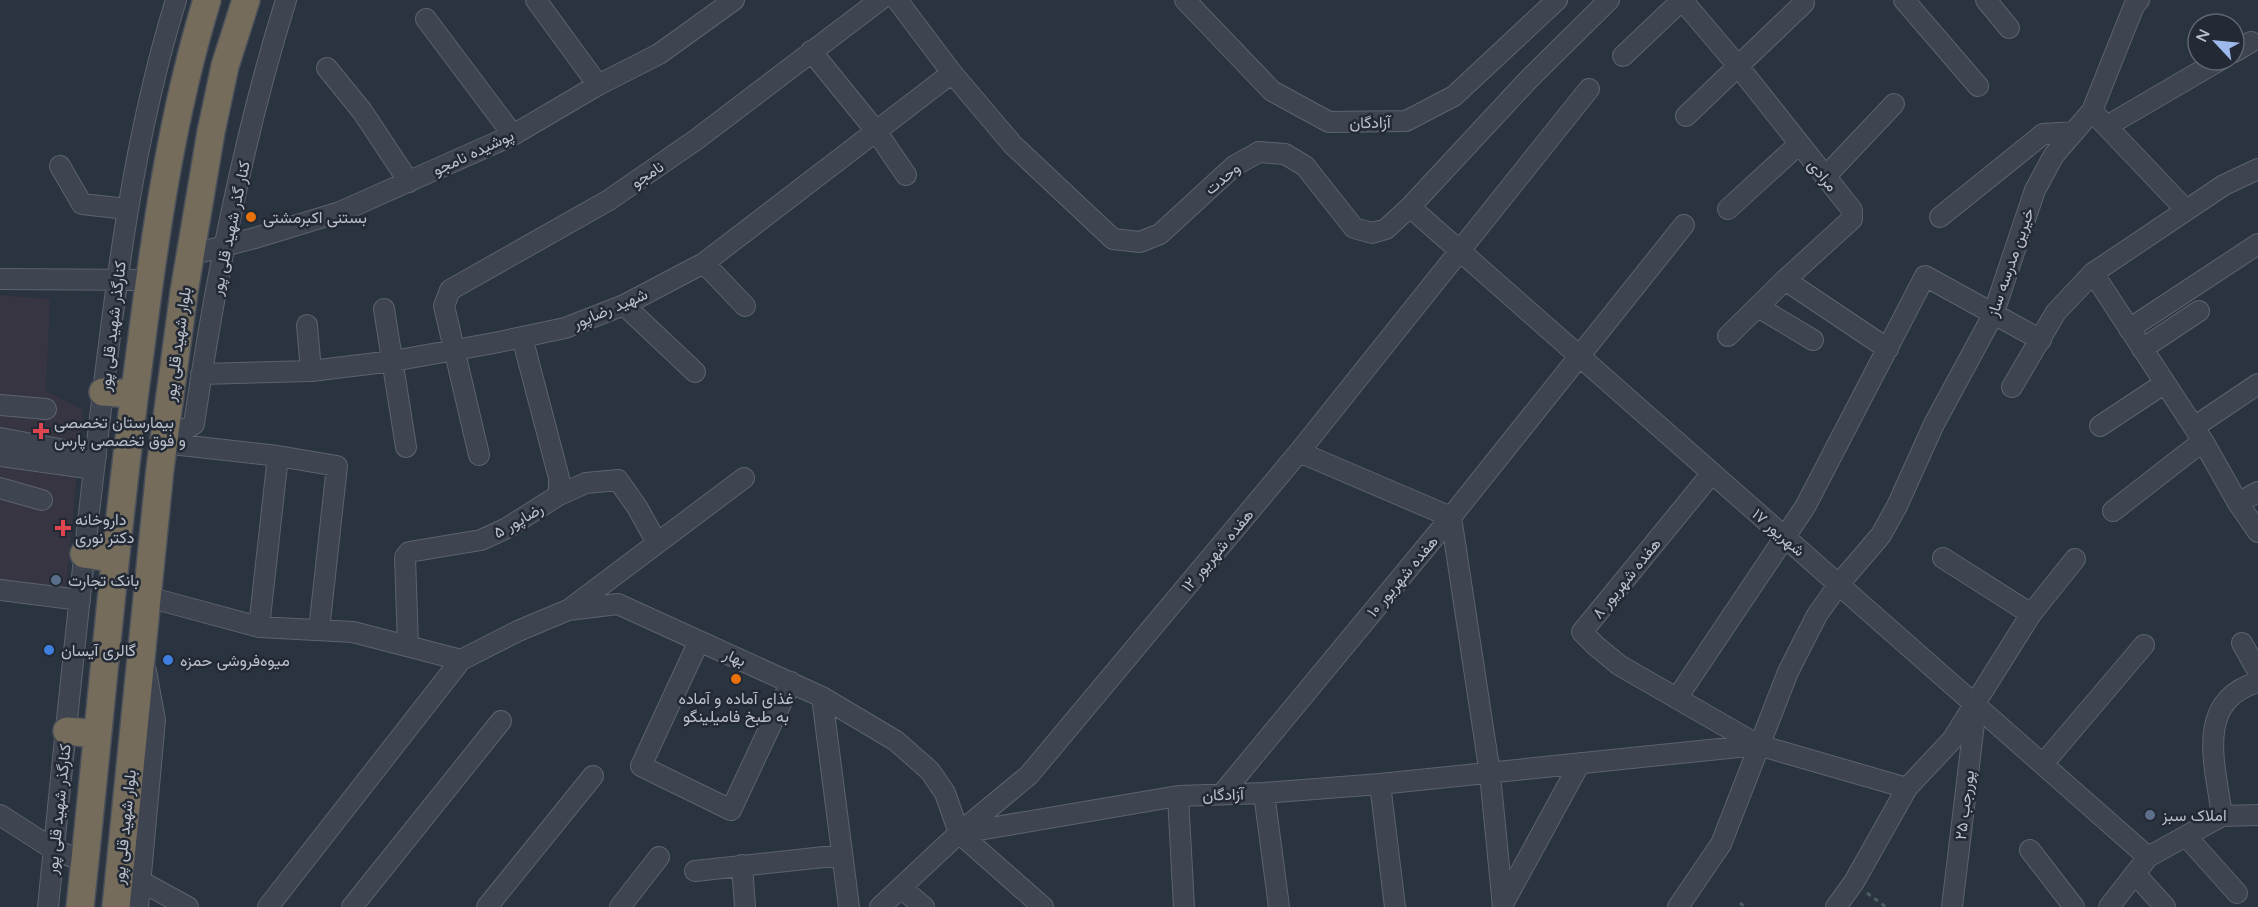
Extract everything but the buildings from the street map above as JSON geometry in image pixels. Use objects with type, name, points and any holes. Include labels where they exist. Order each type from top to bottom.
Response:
[{"type":"highway","points":[[80,907],[115,558],[149,280],[176,123],[190,59],[207,0]]},
{"type":"highway","name":"بلوار شهید قلی پور","points":[[116,907],[163,443],[190,255],[211,132],[225,66],[246,0]]},
{"type":"highway","points":[[190,59],[225,66]]},
{"type":"highway","points":[[103,392],[134,394]]},
{"type":"highway","points":[[84,554],[115,558]]},
{"type":"highway","points":[[67,731],[97,734]]},
{"type":"street","name":"کنارگذر شهید قلی پور","points":[[48,907],[84,554],[117,279],[141,130],[176,0]]},
{"type":"street","name":"کنار گذر شهید قلی پور","points":[[163,443],[194,424],[224,246],[266,66],[286,0]]},
{"type":"street","points":[[536,0],[598,85]]},
{"type":"street","name":"پوشیده نامجو","points":[[190,255],[340,212],[513,135],[598,85],[658,54],[734,0]]},
{"type":"street","name":"نامجو","points":[[479,455],[444,306],[450,290],[609,200],[697,139],[880,0]]},
{"type":"street","name":"وحدت","points":[[897,0],[952,73],[1013,145],[1113,239],[1140,242],[1160,234],[1234,166],[1259,152],[1285,154],[1305,166],[1353,228],[1372,232],[1386,229],[1410,207],[1528,80],[1610,0]]},
{"type":"street","name":"آزادگان","points":[[1185,0],[1272,91],[1329,123],[1406,121],[1454,96],[1557,0]]},
{"type":"street","points":[[1623,56],[1682,0]]},
{"type":"street","name":"مرادی","points":[[1682,0],[1738,66],[1798,145],[1852,210],[1852,219],[1728,336]]},
{"type":"street","points":[[1904,0],[1978,86]]},
{"type":"street","points":[[1986,0],[2009,28]]},
{"type":"street","name":"خیرین مدرسه ساز","points":[[1678,907],[1721,844],[1788,672],[1817,615],[1839,584],[1881,535],[1934,424],[1993,315],[2035,190],[2054,155],[2092,111],[2134,6],[2139,0]]},
{"type":"street","points":[[1686,116],[1804,3]]},
{"type":"street","points":[[426,19],[513,135]]},
{"type":"street","points":[[2246,45],[2251,42]]},
{"type":"street","points":[[811,51],[876,131],[906,175]]},
{"type":"street","points":[[327,68],[362,111],[409,182]]},
{"type":"street","points":[[2107,126],[2199,72]]},
{"type":"street","name":"شهید رضاپور","points":[[201,374],[311,371],[393,361],[565,328],[624,305],[704,263],[952,73]]},
{"type":"street","name":"هفده شهریور ۱۲","points":[[880,907],[959,834],[1029,775],[1299,452],[1588,89]]},
{"type":"street","points":[[1824,177],[1894,104]]},
{"type":"street","points":[[2092,111],[2186,210]]},
{"type":"street","points":[[1940,217],[2043,134],[2074,132]]},
{"type":"street","points":[[1728,209],[1798,145]]},
{"type":"street","points":[[60,166],[82,204],[128,209]]},
{"type":"street","points":[[2012,387],[2056,312],[2093,273],[2224,185],[2258,169]]},
{"type":"street","name":"۱۷ شهریور","points":[[1410,207],[2148,857]]},
{"type":"street","name":"هفده شهریور ۱۰","points":[[1222,794],[1451,517],[1684,225]]},
{"type":"street","points":[[2129,329],[2258,244]]},
{"type":"street","points":[[704,263],[745,306]]},
{"type":"street","points":[[2093,273],[2198,434],[2238,503],[2258,532]]},
{"type":"street","points":[[1677,698],[1786,538],[1925,276],[2041,340]]},
{"type":"street","points":[[0,279],[149,280]]},
{"type":"street","points":[[1785,280],[1888,349]]},
{"type":"street","points":[[624,305],[695,372]]},
{"type":"street","points":[[1758,308],[1813,340]]},
{"type":"street","points":[[384,309],[406,447]]},
{"type":"street","points":[[2142,349],[2199,311]]},
{"type":"street","points":[[307,325],[311,371]]},
{"type":"street","name":"رضاپور ۵","points":[[408,646],[405,558],[409,552],[481,540],[507,528],[559,495],[559,478],[522,337]]},
{"type":"street","points":[[2100,426],[2164,383]]},
{"type":"street","points":[[2113,511],[2198,434],[2258,384]]},
{"type":"street","points":[[0,405],[46,409]]},
{"type":"street","points":[[20,408],[8,449],[4,489],[42,500]]},
{"type":"street","points":[[163,443],[278,456],[337,466],[319,630]]},
{"type":"street","points":[[8,449],[95,462]]},
{"type":"street","points":[[1299,452],[1451,517],[1490,774],[1503,906]]},
{"type":"street","points":[[259,627],[278,456]]},
{"type":"street","name":"هفده شهریور ۸","points":[[1712,472],[1582,632],[1619,665],[1758,745]]},
{"type":"street","points":[[568,610],[744,478]]},
{"type":"street","points":[[559,495],[586,483],[618,480],[657,543]]},
{"type":"street","points":[[2238,503],[2258,492]]},
{"type":"street","points":[[1943,558],[2031,614]]},
{"type":"street","points":[[1836,907],[1854,882],[1907,788],[1952,740],[2031,614],[2075,559]]},
{"type":"street","points":[[0,590],[80,600]]},
{"type":"street","points":[[148,597],[259,627],[352,632],[461,660],[268,907]]},
{"type":"street","name":"بهار","points":[[461,660],[518,631],[568,610],[618,604],[822,697],[896,741],[930,771],[945,794],[959,834]]},
{"type":"street","points":[[699,640],[640,766],[731,810],[790,682]]},
{"type":"street","points":[[2242,643],[2258,672]]},
{"type":"street","points":[[2043,765],[2144,645]]},
{"type":"street","points":[[138,907],[155,720],[142,651]]},
{"type":"street","points":[[2222,816],[2212,738],[2215,723],[2220,708],[2232,694],[2258,682]]},
{"type":"street","points":[[822,697],[849,907]]},
{"type":"street","name":"پوررجب ۲۵","points":[[1952,907],[1976,704]]},
{"type":"street","points":[[352,907],[501,721]]},
{"type":"street","points":[[1758,745],[1907,788]]},
{"type":"street","name":"آزادگان","points":[[959,834],[1178,796],[1264,793],[1380,784],[1758,745]]},
{"type":"street","points":[[1503,906],[1580,763]]},
{"type":"street","points":[[487,907],[593,776]]},
{"type":"street","points":[[1380,784],[1395,907]]},
{"type":"street","points":[[1264,793],[1279,907]]},
{"type":"street","points":[[1178,796],[1184,907]]},
{"type":"street","points":[[0,815],[53,849],[85,862]]},
{"type":"street","points":[[2109,907],[2148,857],[2222,816],[2258,815]]},
{"type":"street","points":[[959,834],[1043,907]]},
{"type":"street","points":[[2186,836],[2237,893]]},
{"type":"street","points":[[2030,850],[2074,907]]},
{"type":"street","points":[[696,870],[842,855]]},
{"type":"street","points":[[620,907],[659,857]]},
{"type":"street","points":[[742,865],[745,907]]},
{"type":"street","points":[[2135,874],[2165,907]]},
{"type":"street","points":[[142,882],[188,907]]},
{"type":"street","points":[[902,888],[924,907]]},
{"type":"path","points":[[1740,903],[1744,907]]},
{"type":"shaded area","name":"بیمارستان تخصصی و فوق تخصصی پارس","points":[[0,295],[50,299],[46,391],[83,410],[66,589],[0,584]]},
{"type":"place","name":"بستنی اکبرمشتی","points":[[251,217]]},
{"type":"place","name":"بیمارستان تخصصی و فوق تخصصی پارس","points":[[41,431]]},
{"type":"place","name":"داروخانه دکتر نوری","points":[[63,528]]},
{"type":"place","name":"بانک تجارت","points":[[56,580]]},
{"type":"place","name":"گالری آیسان","points":[[49,650]]},
{"type":"place","name":"میوه‌فروشی حمزه","points":[[168,660]]},
{"type":"place","name":"غذای آماده و آماده به طبخ فامیلینگو","points":[[736,679]]},
{"type":"place","name":"املاک سبز","points":[[2150,815]]}]
